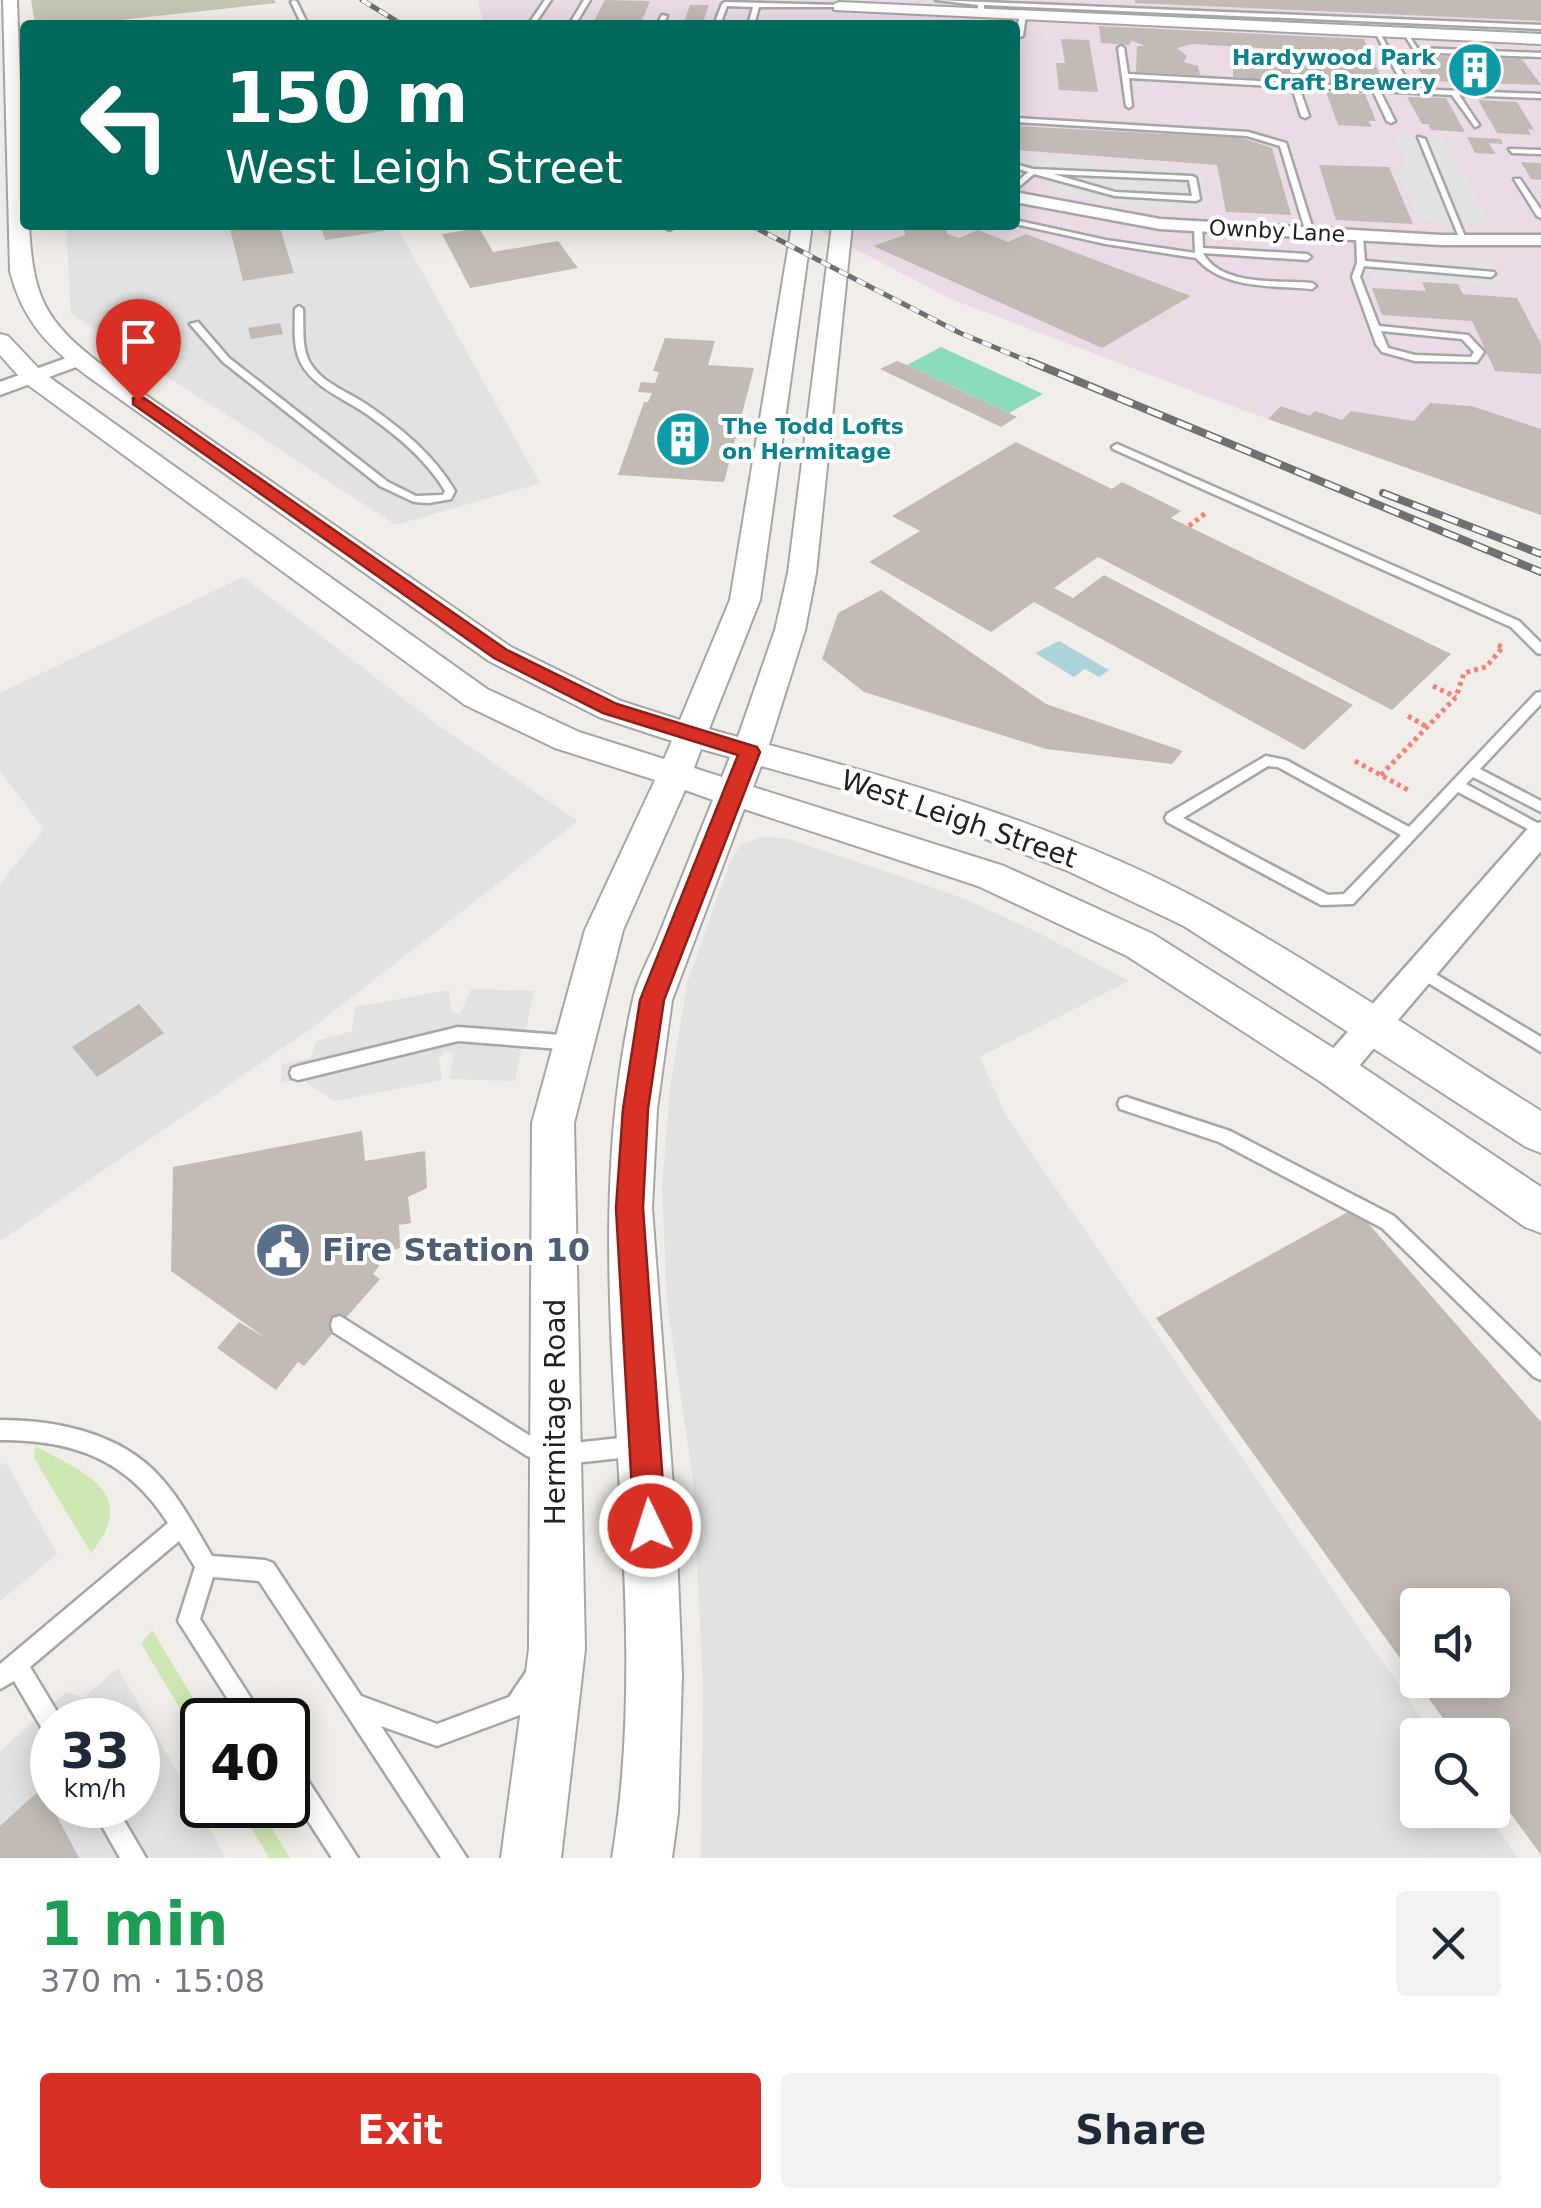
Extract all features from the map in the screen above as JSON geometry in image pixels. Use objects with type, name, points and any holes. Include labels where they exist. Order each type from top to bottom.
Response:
[{"type":"street","name":"West Leigh Street","points":[[10,0],[6,60],[21,271],[36,321],[48,335],[500,654],[610,708],[690,735],[741,772],[991,876],[1140,945],[1335,1070],[1541,1212]]},
{"type":"street","points":[[840,3],[868,11],[981,8],[1022,15],[1541,40]]},
{"type":"street","name":"Ownby Lane","points":[[1020,198],[1160,224],[1466,242],[1541,240]]},
{"type":"street","name":"Hermitage Road","points":[[530,1858],[557,1649],[553,1123],[604,930],[674,776],[745,600],[801,230]]},
{"type":"street","points":[[642,1858],[649,1813],[654,1676],[630,1208],[636,1109],[652,1000],[741,772],[790,630],[802,574],[841,230]]},
{"type":"street","name":"West Leigh Street","points":[[0,341],[33,377],[476,697],[567,740],[674,776],[741,772],[900,792],[1081,861],[1197,916],[1541,1134]]},
{"type":"street","points":[[0,389],[80,360]]},
{"type":"street","points":[[1335,1070],[1537,844]]},
{"type":"lane","points":[[939,0],[981,8],[1541,27]]},
{"type":"lane","points":[[294,2],[303,20]]},
{"type":"lane","points":[[719,20],[725,4],[840,3]]},
{"type":"lane","points":[[752,20],[756,4]]},
{"type":"lane","points":[[796,20],[800,6]]},
{"type":"lane","points":[[1020,36],[1022,15]]},
{"type":"lane","points":[[662,20],[664,16]]},
{"type":"lane","points":[[1378,32],[1410,90]]},
{"type":"lane","points":[[1405,33],[1415,50],[1541,55]]},
{"type":"lane","points":[[1121,48],[1129,106]]},
{"type":"lane","points":[[1125,76],[1540,98]]},
{"type":"lane","points":[[1295,85],[1305,116]]},
{"type":"lane","points":[[1376,89],[1391,121]]},
{"type":"lane","points":[[1454,92],[1474,126]]},
{"type":"lane","points":[[1020,120],[1248,134],[1283,146],[1310,233]]},
{"type":"lane","points":[[1420,140],[1466,242]]},
{"type":"lane","points":[[1512,150],[1541,152]]},
{"type":"lane","points":[[1020,167],[1033,171],[1115,194],[1196,199],[1192,178],[1033,171],[1020,183]]},
{"type":"lane","points":[[1518,180],[1541,216]]},
{"type":"lane","points":[[1020,223],[1106,242],[1199,253],[1306,257]]},
{"type":"lane","points":[[1198,226],[1199,253],[1205,266],[1225,276],[1312,286]]},
{"type":"lane","points":[[1359,236],[1361,262],[1356,277],[1375,328],[1385,350],[1461,362],[1474,360],[1478,352],[1465,337],[1375,328]]},
{"type":"lane","points":[[1361,262],[1491,274]]},
{"type":"lane","points":[[195,324],[226,360],[384,484],[410,500],[426,502],[447,497],[450,492],[442,478],[407,444],[315,375],[302,356],[299,309]]},
{"type":"lane","points":[[1117,447],[1515,624],[1541,650]]},
{"type":"lane","points":[[1410,834],[1281,763],[1266,761],[1172,818],[1326,901],[1348,900],[1541,696]]},
{"type":"lane","points":[[1471,770],[1541,807]]},
{"type":"lane","points":[[1456,785],[1537,844]]},
{"type":"lane","points":[[1422,972],[1541,1045]]},
{"type":"lane","points":[[298,1074],[458,1034],[574,1043]]},
{"type":"lane","points":[[1126,1104],[1224,1136],[1388,1222],[1541,1370]]},
{"type":"lane","points":[[340,1325],[526,1446],[556,1455],[644,1445]]},
{"type":"lane","points":[[0,1430],[62,1436],[109,1451],[146,1477],[206,1566]]},
{"type":"lane","points":[[30,1698],[8,1671],[180,1527]]},
{"type":"lane","points":[[206,1566],[265,1571],[358,1706],[455,1858]]},
{"type":"lane","points":[[206,1566],[189,1621],[240,1698]]},
{"type":"lane","points":[[358,1706],[437,1735],[517,1705],[557,1649]]},
{"type":"lane","points":[[310,1803],[346,1858]]},
{"type":"lane","points":[[116,1828],[134,1858]]},
{"type":"path","points":[[1188,526],[1208,512],[1198,508]]},
{"type":"path","points":[[1381,775],[1456,697],[1464,673],[1486,667],[1503,647],[1486,639]]},
{"type":"path","points":[[1434,686],[1456,697]]},
{"type":"path","points":[[1408,716],[1427,727]]},
{"type":"path","points":[[1356,761],[1410,791]]},
{"type":"shaded area","points":[[31,0],[276,3],[120,20],[34,20]]},
{"type":"shaded area","points":[[478,0],[1541,0],[1541,515],[1229,405],[951,299],[819,230],[1020,230],[1020,20],[483,20]]},
{"type":"shaded area","points":[[1394,134],[1444,137],[1491,225],[1419,221],[1397,171],[1406,163]]},
{"type":"shaded area","points":[[1020,155],[1096,159],[1096,168],[1107,168],[1108,163],[1196,168],[1196,173],[1202,174],[1208,211],[1114,205],[1113,199],[1099,202],[1045,188],[1054,182],[1020,172]]},
{"type":"shaded area","points":[[66,230],[399,230],[540,483],[396,525],[71,314]]},
{"type":"shaded area","points":[[1383,256],[1493,262],[1506,287],[1372,279],[1369,271],[1382,263]]},
{"type":"shaded area","points":[[243,577],[442,728],[578,821],[311,1029],[0,1241],[0,884],[44,829],[0,771],[0,693]]},
{"type":"shaded area","points":[[763,837],[789,839],[960,897],[1129,981],[980,1057],[1006,1116],[1400,1687],[1400,1698],[1407,1698],[1421,1718],[1400,1718],[1400,1828],[1497,1828],[1518,1858],[701,1858],[703,1686],[693,1480],[667,1303],[662,1187],[670,1088],[687,983],[730,862],[740,845]]},
{"type":"shaded area","points":[[471,989],[534,991],[515,1081],[449,1079],[454,1054],[446,1051],[439,1058],[442,1080],[335,1101],[301,1079],[281,1083],[282,1064],[311,1058],[316,1041],[352,1031],[355,1007],[449,990],[451,1011],[460,1014]]},
{"type":"shaded area","points":[[6,1462],[57,1554],[0,1601],[0,1466]]},
{"type":"shaded area","points":[[118,1668],[135,1698],[83,1698]]},
{"type":"shaded area","points":[[67,1692],[83,1698],[60,1698]]},
{"type":"shaded area","points":[[30,1725],[30,1828],[160,1828],[160,1742],[180,1777],[180,1828],[209,1828],[226,1858],[0,1858],[0,1751]]},
{"type":"green space","points":[[941,347],[1043,394],[1009,413],[907,365]]},
{"type":"green space","points":[[36,1446],[87,1476],[108,1499],[110,1514],[105,1532],[91,1553],[34,1458]]},
{"type":"green space","points":[[152,1630],[193,1698],[180,1698],[180,1709],[141,1643]]},
{"type":"green space","points":[[251,1828],[272,1828],[290,1858],[269,1858]]},
{"type":"water","points":[[1059,641],[1109,670],[1099,677],[1085,669],[1074,677],[1035,653]]},
{"type":"building","points":[[605,0],[650,1],[642,20],[595,20]]},
{"type":"building","points":[[1541,0],[1541,21],[1135,3]]},
{"type":"building","points":[[690,5],[709,5],[704,20],[685,20]]},
{"type":"building","points":[[1099,26],[1364,39],[1382,79],[1392,86],[1233,77],[1233,59],[1318,66],[1329,63],[1313,51],[1192,44],[1177,48],[1187,56],[1184,62],[1198,66],[1200,75],[1136,72],[1137,46],[1146,46],[1132,41],[1129,45],[1101,43]]},
{"type":"building","points":[[1061,39],[1089,40],[1098,92],[1059,90],[1056,63],[1065,63]]},
{"type":"building","name":"Hardywood Park Craft Brewery","points":[[1410,55],[1522,59],[1541,85],[1426,81]]},
{"type":"building","points":[[1326,92],[1365,94],[1376,121],[1369,121],[1372,127],[1338,125]]},
{"type":"building","points":[[1407,97],[1446,98],[1465,132],[1431,130],[1428,124],[1422,124]]},
{"type":"building","points":[[1478,100],[1517,102],[1534,130],[1528,129],[1531,135],[1497,133]]},
{"type":"building","points":[[1020,126],[1242,138],[1272,148],[1291,215],[1226,212],[1217,165],[1020,150]]},
{"type":"building","points":[[1467,137],[1501,139],[1503,144],[1489,143],[1495,154],[1475,153]]},
{"type":"building","points":[[1521,162],[1541,163],[1541,180],[1531,179]]},
{"type":"building","points":[[1319,165],[1389,167],[1413,224],[1336,220]]},
{"type":"building","points":[[230,230],[281,230],[294,273],[243,281]]},
{"type":"building","points":[[322,230],[384,231],[325,240]]},
{"type":"building","points":[[480,230],[493,252],[558,241],[578,268],[470,288],[442,234]]},
{"type":"building","points":[[904,230],[946,230],[959,238],[978,230],[1008,242],[1026,234],[1191,296],[1102,348],[873,246],[905,235]]},
{"type":"building","points":[[1422,282],[1458,284],[1463,294],[1517,298],[1541,344],[1541,374],[1495,371],[1472,321],[1382,315],[1372,288],[1426,291]]},
{"type":"building","points":[[280,323],[283,334],[251,339],[248,328]]},
{"type":"building","name":"The Todd Lofts on Hermitage","points":[[665,338],[715,341],[708,365],[754,368],[724,482],[618,475],[644,402],[652,393],[638,392],[641,382],[655,383],[659,372],[653,371]]},
{"type":"building","points":[[897,361],[1017,417],[1001,427],[880,369]]},
{"type":"building","points":[[1430,403],[1471,406],[1541,429],[1541,515],[1268,419],[1281,406],[1310,416],[1315,411],[1342,420],[1351,411],[1414,421]]},
{"type":"building","points":[[1016,442],[1112,489],[1122,482],[1181,511],[1171,518],[1451,654],[1392,710],[1098,557],[1054,588],[1073,598],[1104,575],[1353,705],[1304,750],[1034,602],[991,632],[869,562],[920,531],[892,516]]},
{"type":"building","points":[[881,590],[1046,704],[1183,751],[1172,764],[1046,749],[864,692],[822,659],[838,613]]},
{"type":"building","points":[[139,1004],[164,1033],[97,1077],[72,1047]]},
{"type":"building","name":"Fire Station 10","points":[[362,1131],[365,1161],[425,1151],[427,1188],[408,1197],[411,1223],[399,1225],[400,1248],[390,1251],[373,1274],[380,1279],[304,1366],[298,1362],[276,1390],[217,1348],[239,1322],[267,1339],[171,1271],[173,1167]]},
{"type":"building","points":[[1355,1208],[1541,1422],[1541,1855],[1510,1813],[1510,1718],[1443,1718],[1428,1698],[1510,1698],[1510,1588],[1400,1588],[1400,1658],[1156,1318]]},
{"type":"building","points":[[30,1799],[30,1828],[63,1828],[79,1858],[0,1858],[0,1826]]},
{"type":"railway","points":[[362,0],[395,20]]},
{"type":"railway","points":[[760,230],[960,333],[1035,364]]},
{"type":"railway","points":[[1029,361],[1541,572]]},
{"type":"railway","points":[[1383,493],[1541,554]]},
{"type":"place","name":"Hardywood Park Craft Brewery","points":[[1475,70]]},
{"type":"place","name":"The Todd Lofts on Hermitage","points":[[683,439]]},
{"type":"place","name":"Fire Station 10","points":[[283,1250]]},
{"type":"route","points":[[138,401],[500,654],[556,685],[610,708],[750,752],[652,1000],[636,1109],[630,1208],[650,1526]]}]
